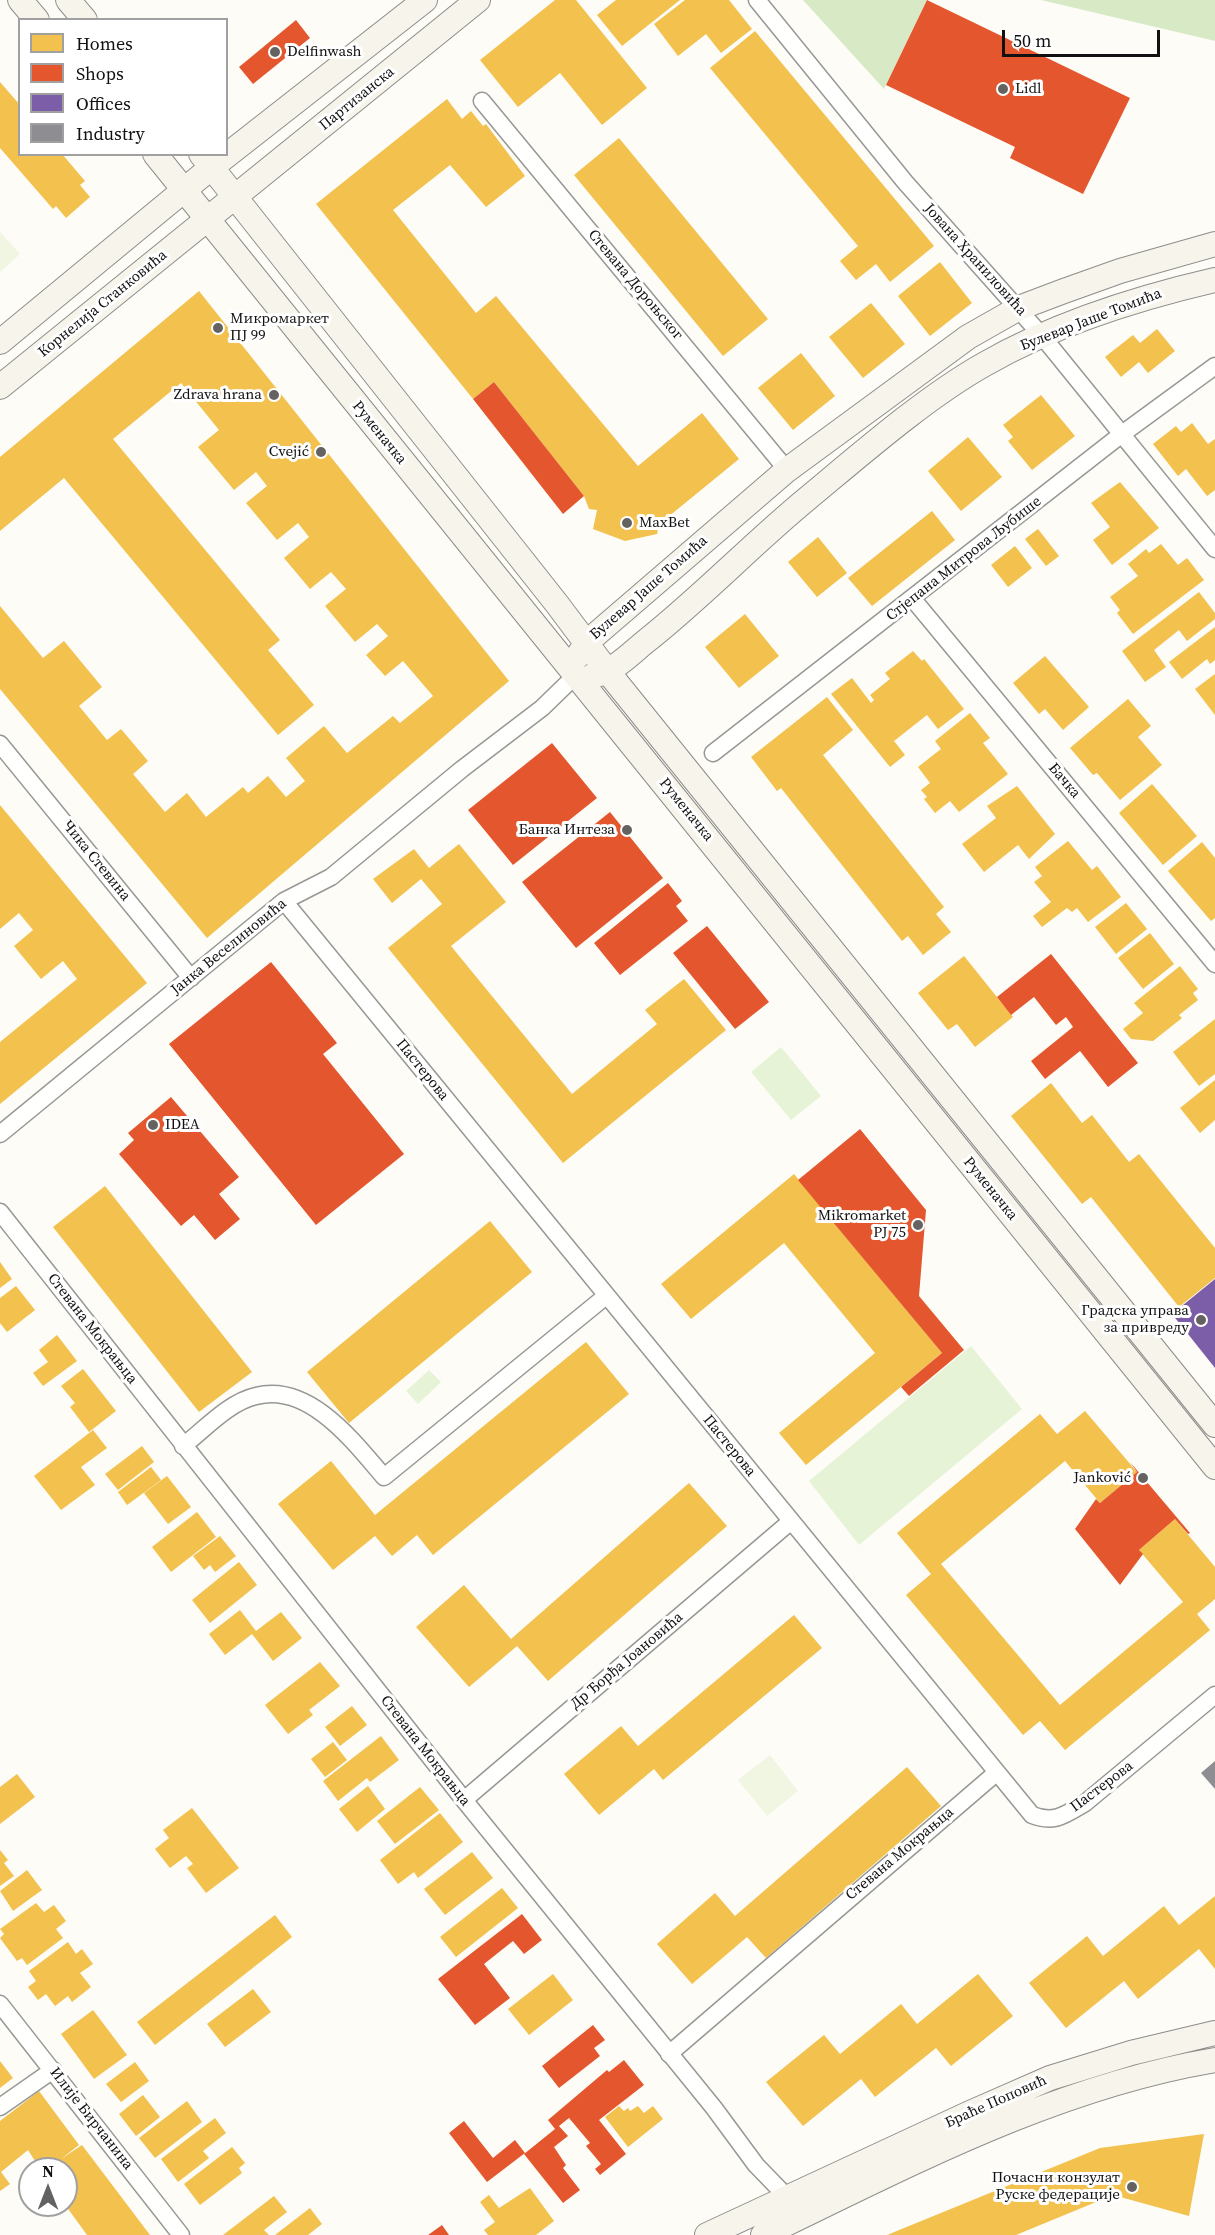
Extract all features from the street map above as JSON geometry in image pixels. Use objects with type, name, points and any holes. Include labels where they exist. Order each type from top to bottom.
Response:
[{"type":"main road","points":[[20,0],[35,18]]},
{"type":"main road","points":[[68,0],[83,18]]},
{"type":"main road","points":[[228,145],[425,0]]},
{"type":"main road","name":"Партизанска","points":[[208,221],[478,0]]},
{"type":"main road","name":"Руменачка","points":[[157,156],[574,676],[709,838],[1215,1467]]},
{"type":"main road","points":[[0,342],[184,190],[207,161]]},
{"type":"main road","name":"Руменачка","points":[[207,161],[608,672],[1215,1425]]},
{"type":"main road","name":"Корнелија Станковића","points":[[0,387],[208,221]]},
{"type":"main road","name":"Булевар Јаше Томића","points":[[574,676],[579,653],[586,643],[787,470],[968,337],[1019,309],[1120,271],[1215,244]]},
{"type":"main road","name":"Булевар Јаше Томића","points":[[608,672],[660,630],[806,500],[956,381],[1042,336],[1153,296],[1215,280]]},
{"type":"main road","points":[[574,676],[608,672]]},
{"type":"main road","name":"Браће Поповић","points":[[707,2235],[1050,2078],[1131,2053],[1215,2033]]},
{"type":"main road","name":"Браће Поповић","points":[[763,2235],[1059,2100],[1138,2075],[1215,2060]]},
{"type":"street","name":"Јована Храниловића","points":[[757,0],[905,182],[1042,336],[1215,549]]},
{"type":"street","name":"Стевана Дороњског","points":[[482,101],[787,470]]},
{"type":"street","name":"Стјепана Митрова Љубише","points":[[713,753],[1122,434],[1215,366]]},
{"type":"street","name":"Бачка","points":[[912,598],[1215,964]]},
{"type":"street","name":"Јанка Веселиновића","points":[[0,1134],[284,901],[331,877],[462,769],[542,708],[574,676]]},
{"type":"street","name":"Чика Стевина","points":[[0,744],[191,978]]},
{"type":"street","name":"Пастерова","points":[[284,901],[1032,1815],[1046,1820],[1064,1816],[1085,1803],[1215,1695]]},
{"type":"street","name":"Стевана Мокрањца","points":[[0,1212],[464,1800],[756,2165],[787,2197]]},
{"type":"street","points":[[183,1446],[236,1404],[257,1395],[285,1395],[311,1406],[332,1422],[384,1477],[606,1296]]},
{"type":"street","name":"Др Ђорђа Јоановића","points":[[464,1800],[790,1521]]},
{"type":"street","name":"Стевана Мокрањца","points":[[669,2054],[996,1773]]},
{"type":"street","name":"Илије Бирчанина","points":[[0,2004],[181,2235]]},
{"type":"street","points":[[0,2107],[52,2070]]},
{"type":"green space","points":[[803,0],[927,0],[884,89]]},
{"type":"green space","points":[[1041,0],[1215,0],[1215,41]]},
{"type":"green space","points":[[0,232],[20,254],[0,272]]},
{"type":"green space","points":[[781,1047],[821,1096],[791,1120],[751,1072]]},
{"type":"green space","points":[[971,1346],[1022,1409],[859,1545],[809,1481]]},
{"type":"green space","points":[[429,1370],[441,1382],[418,1404],[406,1391]]},
{"type":"green space","points":[[770,1755],[798,1791],[767,1816],[738,1780]]},
{"type":"building: Homes","points":[[555,0],[576,0],[647,88],[602,125],[560,73],[518,107],[480,60]]},
{"type":"building: Homes","points":[[616,0],[680,0],[622,46],[597,15]]},
{"type":"building: Homes","points":[[685,0],[729,0],[752,29],[721,53],[706,34],[678,56],[654,24]]},
{"type":"building: Homes","points":[[755,31],[934,246],[890,282],[876,264],[856,280],[840,261],[858,246],[710,68]]},
{"type":"building: Homes","points":[[0,82],[18,103],[18,156],[64,156],[85,181],[80,185],[90,197],[66,218],[56,206],[53,209],[0,148]]},
{"type":"building: Homes","points":[[447,99],[462,119],[471,111],[483,126],[486,124],[525,176],[486,207],[450,165],[393,210],[476,313],[496,296],[638,466],[702,413],[739,459],[668,517],[660,517],[657,534],[625,541],[593,529],[597,510],[589,509],[584,496],[494,382],[473,399],[316,204]]},
{"type":"building: Homes","points":[[619,138],[768,319],[723,356],[574,175]]},
{"type":"building: Homes","points":[[940,262],[972,303],[930,336],[898,296]]},
{"type":"building: Homes","points":[[199,291],[509,681],[207,938],[0,689],[0,606],[43,658],[64,641],[102,687],[79,706],[107,740],[121,729],[148,761],[133,774],[165,812],[187,793],[206,817],[243,787],[248,793],[268,776],[286,797],[305,781],[286,758],[324,726],[347,753],[393,716],[400,723],[433,696],[403,661],[385,676],[366,655],[388,636],[377,624],[355,642],[325,606],[346,589],[331,572],[310,589],[284,558],[309,537],[298,523],[277,540],[246,503],[267,486],[256,472],[234,490],[198,447],[219,430],[181,383],[113,439],[280,640],[268,650],[314,705],[278,735],[64,478],[0,531],[0,457]]},
{"type":"building: Homes","points":[[871,303],[905,344],[863,378],[829,337]]},
{"type":"building: Homes","points":[[1157,329],[1175,351],[1148,373],[1139,362],[1121,377],[1105,357],[1133,335],[1140,343]]},
{"type":"building: Homes","points":[[801,353],[835,396],[793,430],[758,388]]},
{"type":"building: Homes","points":[[1041,395],[1075,436],[1032,470],[1008,441],[1013,437],[1003,425]]},
{"type":"building: Homes","points":[[1192,423],[1208,444],[1215,439],[1215,490],[1207,496],[1186,469],[1178,476],[1153,444],[1176,426],[1181,432]]},
{"type":"building: Homes","points":[[968,437],[1002,477],[961,511],[928,471]]},
{"type":"building: Homes","points":[[1120,482],[1159,528],[1112,565],[1093,540],[1110,527],[1091,503]]},
{"type":"building: Homes","points":[[932,511],[955,540],[872,606],[848,578]]},
{"type":"building: Homes","points":[[1038,529],[1059,556],[1046,566],[1025,539]]},
{"type":"building: Homes","points":[[818,537],[847,573],[817,597],[788,562]]},
{"type":"building: Homes","points":[[1161,544],[1178,565],[1187,558],[1204,580],[1133,634],[1117,613],[1120,610],[1110,597],[1138,576],[1128,564],[1146,549],[1149,553]]},
{"type":"building: Homes","points":[[1015,546],[1032,568],[1008,587],[991,565]]},
{"type":"building: Homes","points":[[1199,592],[1215,613],[1215,619],[1187,641],[1179,630],[1154,650],[1166,667],[1145,682],[1122,651]]},
{"type":"building: Homes","points":[[745,614],[779,656],[739,688],[705,647]]},
{"type":"building: Homes","points":[[1215,627],[1215,660],[1210,664],[1207,659],[1182,679],[1169,662]]},
{"type":"building: Homes","points":[[913,651],[922,661],[924,659],[964,709],[938,729],[927,715],[894,741],[905,755],[890,767],[831,694],[852,678],[871,703],[874,700],[870,695],[890,679],[885,673]]},
{"type":"building: Homes","points":[[1045,656],[1089,707],[1063,730],[1045,709],[1039,714],[1013,683]]},
{"type":"building: Homes","points":[[1215,674],[1215,715],[1195,689]]},
{"type":"building: Homes","points":[[827,697],[853,730],[823,755],[944,907],[936,914],[951,932],[923,955],[908,936],[902,941],[781,788],[777,791],[751,757]]},
{"type":"building: Homes","points":[[1128,699],[1151,726],[1138,737],[1162,765],[1120,800],[1097,773],[1093,775],[1070,748]]},
{"type":"building: Homes","points":[[970,713],[990,738],[983,743],[1008,774],[959,812],[950,801],[935,813],[924,799],[927,797],[921,790],[930,783],[918,767],[941,749],[935,741]]},
{"type":"building: Homes","points":[[1152,784],[1197,836],[1163,865],[1119,813]]},
{"type":"building: Homes","points":[[1017,786],[1055,834],[1029,859],[1018,845],[984,872],[962,844],[996,818],[987,806]]},
{"type":"building: Homes","points":[[0,805],[147,983],[0,1104],[0,1042],[77,979],[63,961],[41,979],[14,946],[33,930],[19,913],[0,929]]},
{"type":"building: Homes","points":[[1068,841],[1092,870],[1097,866],[1121,897],[1088,922],[1077,908],[1072,912],[1067,908],[1042,927],[1033,916],[1051,902],[1034,882],[1042,876],[1035,867]]},
{"type":"building: Homes","points":[[1202,842],[1215,858],[1215,918],[1211,921],[1168,871]]},
{"type":"building: Homes","points":[[459,844],[506,902],[451,946],[572,1094],[657,1024],[645,1010],[684,979],[726,1030],[563,1163],[388,948],[442,904],[421,879],[392,903],[373,879],[414,849],[429,868]]},
{"type":"building: Homes","points":[[1126,903],[1147,929],[1116,954],[1095,927]]},
{"type":"building: Homes","points":[[1150,933],[1174,964],[1143,989],[1118,958]]},
{"type":"building: Homes","points":[[964,956],[1013,1017],[975,1047],[957,1024],[948,1030],[918,993]]},
{"type":"building: Homes","points":[[1180,966],[1198,989],[1193,993],[1198,1000],[1179,1015],[1182,1018],[1153,1041],[1131,1039],[1123,1029],[1143,1013],[1134,1003]]},
{"type":"building: Homes","points":[[1215,1019],[1215,1074],[1199,1086],[1173,1052]]},
{"type":"building: Homes","points":[[1215,1080],[1215,1120],[1200,1133],[1180,1108]]},
{"type":"building: Homes","points":[[1051,1083],[1082,1123],[1092,1115],[1129,1162],[1139,1154],[1215,1248],[1215,1278],[1179,1307],[1091,1197],[1082,1204],[1011,1116]]},
{"type":"building: Homes","points":[[794,1174],[942,1353],[806,1465],[779,1433],[875,1353],[784,1243],[691,1319],[661,1284]]},
{"type":"building: Homes","points":[[105,1186],[252,1372],[199,1412],[53,1227]]},
{"type":"building: Homes","points":[[490,1221],[532,1272],[349,1423],[307,1372]]},
{"type":"building: Homes","points":[[0,1262],[12,1279],[0,1288]]},
{"type":"building: Homes","points":[[16,1286],[35,1310],[7,1332],[0,1323],[0,1298]]},
{"type":"building: Homes","points":[[57,1335],[77,1361],[43,1386],[33,1373],[48,1362],[39,1350]]},
{"type":"building: Homes","points":[[586,1342],[629,1394],[433,1555],[417,1535],[392,1556],[375,1536],[333,1570],[278,1504],[331,1461],[375,1515]]},
{"type":"building: Homes","points":[[83,1369],[116,1411],[89,1432],[70,1407],[75,1403],[61,1386]]},
{"type":"building: Homes","points":[[1085,1411],[1137,1472],[1100,1503],[1065,1461],[941,1564],[1060,1705],[1183,1602],[1139,1550],[1175,1519],[1215,1567],[1215,1599],[1197,1614],[1210,1630],[1065,1750],[1040,1721],[1023,1735],[906,1595],[931,1574],[897,1533],[1040,1414],[1057,1434]]},
{"type":"building: Homes","points":[[93,1430],[107,1448],[81,1467],[95,1485],[61,1510],[34,1476]]},
{"type":"building: Homes","points":[[142,1446],[154,1462],[118,1490],[105,1474]]},
{"type":"building: Homes","points":[[151,1467],[161,1480],[127,1505],[118,1492]]},
{"type":"building: Homes","points":[[167,1476],[191,1507],[168,1524],[144,1493]]},
{"type":"building: Homes","points":[[689,1483],[727,1526],[548,1681],[517,1646],[469,1687],[416,1627],[464,1585],[511,1639]]},
{"type":"building: Homes","points":[[197,1512],[216,1537],[171,1572],[152,1547]]},
{"type":"building: Homes","points":[[220,1536],[236,1556],[215,1572],[210,1565],[204,1570],[193,1556]]},
{"type":"building: Homes","points":[[239,1562],[257,1585],[210,1623],[192,1600]]},
{"type":"building: Homes","points":[[240,1610],[256,1631],[281,1612],[302,1638],[273,1661],[252,1634],[225,1655],[209,1634]]},
{"type":"building: Homes","points":[[794,1615],[822,1648],[663,1780],[654,1769],[599,1815],[564,1774],[621,1726],[638,1746]]},
{"type":"building: Homes","points":[[320,1662],[340,1686],[309,1710],[313,1715],[288,1734],[265,1705]]},
{"type":"building: Homes","points":[[352,1706],[367,1725],[340,1746],[325,1727]]},
{"type":"building: Homes","points":[[381,1736],[399,1760],[370,1782],[367,1778],[338,1801],[323,1781]]},
{"type":"building: Homes","points":[[333,1742],[347,1760],[325,1777],[311,1759]]},
{"type":"building: Homes","points":[[907,1767],[941,1806],[766,1958],[747,1937],[692,1984],[657,1944],[715,1893],[735,1916]]},
{"type":"building: Homes","points":[[17,1774],[35,1797],[0,1824],[0,1787]]},
{"type":"building: Homes","points":[[368,1786],[385,1809],[357,1832],[339,1809]]},
{"type":"building: Homes","points":[[420,1787],[439,1810],[395,1844],[377,1821]]},
{"type":"building: Homes","points":[[192,1808],[239,1868],[206,1893],[187,1868],[193,1864],[186,1856],[170,1868],[155,1849],[169,1838],[163,1830]]},
{"type":"building: Homes","points":[[440,1813],[463,1842],[418,1878],[414,1872],[398,1884],[380,1860]]},
{"type":"building: Homes","points":[[0,1850],[8,1860],[4,1863],[14,1876],[0,1886]]},
{"type":"building: Homes","points":[[472,1852],[493,1878],[445,1915],[424,1889]]},
{"type":"building: Homes","points":[[27,1870],[42,1890],[13,1911],[0,1891]]},
{"type":"building: Homes","points":[[502,1888],[518,1908],[456,1957],[440,1937]]},
{"type":"building: Homes","points":[[1215,1896],[1215,1969],[1199,1949],[1138,1999],[1124,1981],[1066,2028],[1029,1983],[1087,1936],[1103,1956],[1164,1906],[1179,1925]]},
{"type":"building: Homes","points":[[36,1903],[44,1912],[54,1905],[66,1921],[56,1929],[63,1938],[27,1965],[22,1958],[17,1961],[0,1938],[4,1934],[0,1929]]},
{"type":"building: Homes","points":[[275,1915],[292,1937],[155,2045],[137,2022]]},
{"type":"building: Homes","points":[[68,1942],[76,1954],[82,1949],[93,1964],[80,1973],[91,1987],[72,2002],[68,1996],[55,2006],[46,1994],[38,2000],[28,1987],[36,1981],[29,1971]]},
{"type":"building: Homes","points":[[553,1974],[573,2000],[529,2035],[508,2009]]},
{"type":"building: Homes","points":[[978,1974],[1013,2016],[951,2066],[936,2048],[875,2097],[861,2079],[803,2126],[766,2082],[824,2035],[840,2054],[901,2004],[917,2024]]},
{"type":"building: Homes","points":[[253,1989],[271,2012],[225,2047],[207,2024]]},
{"type":"building: Homes","points":[[93,2010],[127,2055],[94,2079],[61,2034]]},
{"type":"building: Homes","points":[[0,2061],[13,2078],[0,2088]]},
{"type":"building: Homes","points":[[135,2062],[149,2081],[121,2102],[106,2084]]},
{"type":"building: Homes","points":[[39,2091],[79,2145],[64,2157],[32,2157],[28,2150],[1,2172],[10,2184],[0,2191],[0,2121]]},
{"type":"building: Homes","points":[[143,2095],[160,2117],[136,2136],[119,2114]]},
{"type":"building: Homes","points":[[187,2101],[202,2122],[155,2158],[139,2138]]},
{"type":"building: Homes","points":[[619,2106],[624,2111],[628,2108],[630,2111],[638,2106],[644,2113],[653,2106],[663,2119],[628,2147],[605,2117]]},
{"type":"building: Homes","points":[[215,2118],[226,2133],[203,2151],[209,2158],[178,2182],[161,2159]]},
{"type":"building: Homes","points":[[1204,2134],[1189,2216],[1113,2195],[1016,2235],[887,2235],[1100,2148]]},
{"type":"building: Homes","points":[[82,2145],[150,2235],[87,2235],[74,2217],[78,2217],[78,2157],[64,2157]]},
{"type":"building: Homes","points":[[232,2147],[245,2163],[239,2168],[242,2173],[200,2205],[184,2184]]},
{"type":"building: Homes","points":[[530,2188],[554,2221],[536,2235],[488,2235],[484,2230],[495,2222],[480,2202],[489,2195],[499,2208]]},
{"type":"building: Homes","points":[[274,2196],[287,2212],[264,2230],[269,2235],[223,2235]]},
{"type":"building: Homes","points":[[310,2208],[322,2224],[308,2235],[275,2235]]},
{"type":"building: Shops","name":"Lidl","points":[[927,0],[1130,98],[1083,194],[1010,158],[1015,147],[886,85]]},
{"type":"building: Shops","name":"Delfinwash","points":[[296,20],[310,38],[253,84],[239,67]]},
{"type":"building: Shops","points":[[494,382],[584,496],[563,514],[473,399]]},
{"type":"building: Shops","points":[[552,743],[597,798],[513,865],[468,810]]},
{"type":"building: Shops","points":[[610,812],[663,878],[576,948],[522,882]]},
{"type":"building: Shops","points":[[668,883],[682,901],[676,906],[688,921],[620,975],[594,943]]},
{"type":"building: Shops","points":[[707,926],[769,1002],[735,1029],[673,953]]},
{"type":"building: Shops","points":[[1051,954],[1138,1063],[1108,1087],[1080,1051],[1045,1079],[1031,1061],[1073,1027],[1066,1017],[1056,1025],[1034,997],[1011,1015],[997,997]]},
{"type":"building: Shops","points":[[271,962],[337,1043],[323,1054],[404,1154],[316,1225],[169,1044]]},
{"type":"building: Shops","points":[[171,1097],[239,1177],[219,1194],[240,1219],[215,1240],[194,1215],[181,1226],[119,1154],[134,1140],[128,1133]]},
{"type":"building: Shops","points":[[860,1129],[926,1210],[919,1296],[964,1350],[909,1396],[901,1387],[942,1353],[798,1180]]},
{"type":"building: Shops","points":[[1130,1462],[1190,1533],[1188,1534],[1175,1519],[1139,1550],[1143,1554],[1120,1585],[1075,1529],[1096,1499],[1100,1503],[1137,1472]]},
{"type":"building: Shops","points":[[522,1914],[542,1940],[524,1954],[513,1941],[484,1964],[510,1998],[475,2025],[438,1979]]},
{"type":"building: Shops","points":[[593,2025],[605,2040],[594,2048],[600,2056],[559,2088],[542,2066]]},
{"type":"building: Shops","points":[[624,2060],[644,2085],[599,2120],[626,2154],[600,2175],[595,2169],[601,2164],[586,2146],[590,2143],[569,2118],[559,2126],[568,2136],[554,2147],[566,2165],[563,2168],[580,2190],[563,2203],[524,2154],[555,2129],[548,2120],[607,2070],[609,2072]]},
{"type":"building: Shops","points":[[464,2121],[493,2158],[515,2140],[525,2153],[487,2182],[449,2133]]},
{"type":"building: Shops","points":[[442,2225],[449,2235],[428,2235]]},
{"type":"building: Offices","points":[[1215,1279],[1215,1368],[1172,1314]]},
{"type":"building: Industry","points":[[1215,1761],[1215,1789],[1201,1773]]},
{"type":"place","name":"Delfinwash","points":[[275,52]]},
{"type":"place","name":"Lidl","points":[[1003,89]]},
{"type":"place","name":"Микромаркет ПЈ 99","points":[[218,328]]},
{"type":"place","name":"Zdrava hrana","points":[[274,395]]},
{"type":"place","name":"Cvejić","points":[[321,452]]},
{"type":"place","name":"MaxBet","points":[[627,523]]},
{"type":"place","name":"Банка Интеза","points":[[627,830]]},
{"type":"place","name":"IDEA","points":[[153,1125]]},
{"type":"place","name":"Mikromarket PJ 75","points":[[918,1225]]},
{"type":"place","name":"Градска управа за привреду","points":[[1201,1320]]},
{"type":"place","name":"Janković","points":[[1143,1478]]},
{"type":"place","name":"Почасни конзулат Руске федерације","points":[[1132,2187]]}]
